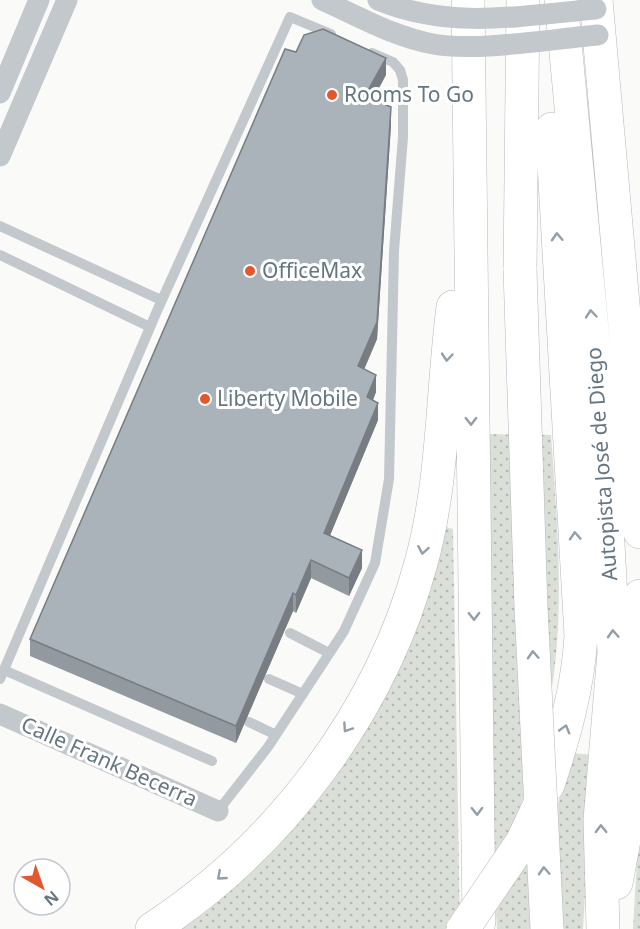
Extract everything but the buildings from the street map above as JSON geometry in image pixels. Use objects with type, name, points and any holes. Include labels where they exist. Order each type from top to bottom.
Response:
[{"type":"highway","points":[[468,0],[468,195],[479,929]]},
{"type":"highway","points":[[523,0],[520,270],[531,607],[547,929]]},
{"type":"highway","points":[[463,929],[522,842],[548,785],[566,728],[579,671],[581,636],[549,70],[553,0]]},
{"type":"highway","name":"Autopista José de Diego","points":[[561,0],[602,435],[614,652],[600,820],[605,929]]},
{"type":"highway","points":[[596,14],[632,405],[640,532]]},
{"type":"highway","points":[[152,929],[223,876],[261,840],[311,782],[356,715],[391,649],[421,563],[441,454],[447,356],[468,195]]},
{"type":"highway","points":[[605,929],[627,818],[640,596]]},
{"type":"street","points":[[0,92],[39,0]]},
{"type":"street","points":[[0,156],[67,0]]},
{"type":"street","points":[[322,0],[394,32],[446,46],[596,14]]},
{"type":"street","points":[[378,0],[419,15],[448,19],[477,20],[596,14]]},
{"type":"street","name":"Calle Frank Becerra","points":[[0,714],[218,811]]},
{"type":"lane","points":[[212,761],[2,675],[161,300],[290,17],[342,39]]},
{"type":"lane","points":[[218,811],[276,735],[344,631],[375,563],[389,479],[394,251],[403,137],[403,80],[400,70],[393,62],[362,48]]},
{"type":"lane","points":[[0,226],[161,300]]},
{"type":"lane","points":[[0,255],[150,327]]},
{"type":"lane","points":[[290,633],[329,653]]},
{"type":"lane","points":[[269,679],[303,694]]},
{"type":"lane","points":[[249,722],[276,735]]},
{"type":"shaded area","points":[[485,434],[551,435],[559,581],[554,672],[546,718],[534,765],[517,814],[550,830],[573,753],[593,755],[583,929],[497,929],[488,751]]},
{"type":"shaded area","points":[[442,526],[453,529],[460,929],[172,929],[260,858]]},
{"type":"shaded area","points":[[640,806],[640,929],[633,929]]},
{"type":"place","name":"Rooms To Go","points":[[332,95]]},
{"type":"place","name":"OfficeMax","points":[[250,271]]},
{"type":"place","name":"Liberty Mobile","points":[[205,399]]}]
